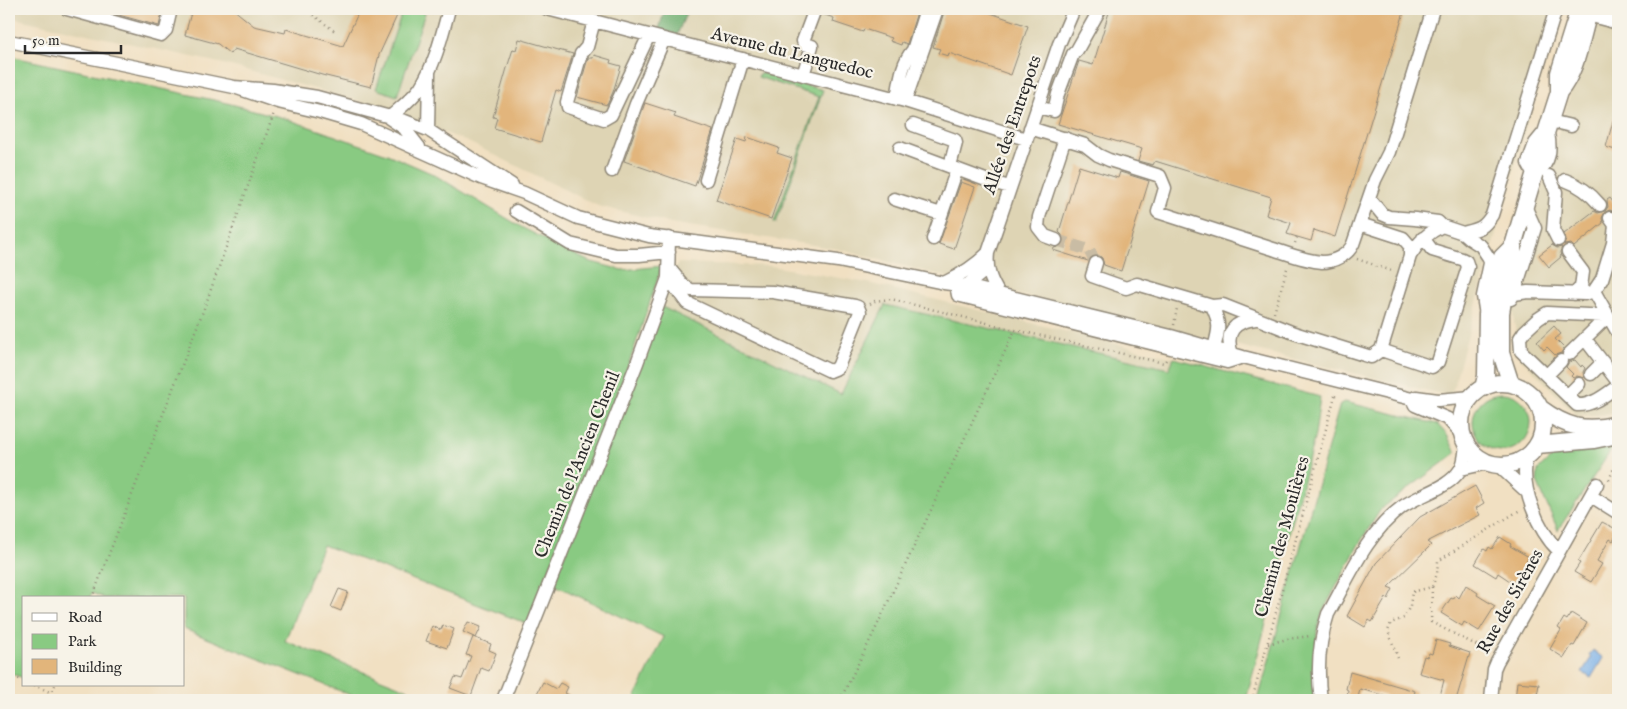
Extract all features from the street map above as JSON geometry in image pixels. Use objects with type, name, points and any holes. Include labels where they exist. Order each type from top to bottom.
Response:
[{"type":"main road","points":[[1511,384],[1501,353],[1500,313],[1513,259],[1513,246],[1525,206],[1552,176],[1543,166],[1549,146],[1548,127],[1559,92],[1568,81],[1575,62],[1585,11]]},
{"type":"main road","points":[[1477,393],[1502,383],[1511,384],[1533,397],[1540,408],[1543,421],[1542,433],[1532,451],[1518,462],[1493,464],[1472,452],[1465,440],[1461,426],[1466,406],[1477,393],[1486,376],[1487,314],[1492,287],[1502,257],[1513,246]]},
{"type":"main road","points":[[1540,408],[1558,421],[1576,427],[1596,428],[1618,424]]},
{"type":"main road","points":[[1532,451],[1618,435]]},
{"type":"street","points":[[67,9],[161,36],[166,30],[171,9]]},
{"type":"street","points":[[389,118],[419,90],[429,70],[442,35],[449,9]]},
{"type":"street","name":"Avenue du Languedoc","points":[[547,9],[562,11],[594,21],[1028,133],[1064,138],[1085,145],[1098,155],[1109,160],[1160,176],[1165,188],[1158,212],[1292,254]]},
{"type":"street","points":[[803,75],[812,46],[804,44],[803,41],[814,9]]},
{"type":"street","points":[[901,100],[901,73],[913,50],[926,9]]},
{"type":"street","points":[[901,100],[937,9]]},
{"type":"street","name":"Allée des Entrepots","points":[[987,259],[1037,107],[1059,44],[1074,9]]},
{"type":"street","points":[[1037,107],[1054,111],[1058,94],[1073,54],[1100,9]]},
{"type":"street","points":[[1292,254],[1323,262],[1340,258],[1351,249],[1375,180],[1389,152],[1433,9]]},
{"type":"street","points":[[1463,233],[1486,226],[1492,215],[1551,11]]},
{"type":"street","points":[[1585,11],[1618,23]]},
{"type":"street","points":[[594,21],[587,47],[582,54],[567,102],[568,107],[604,119],[611,115],[649,35]]},
{"type":"street","points":[[612,171],[636,104],[664,39]]},
{"type":"street","points":[[9,41],[234,87],[273,90],[317,97],[405,121],[428,130],[524,194]]},
{"type":"street","points":[[706,180],[743,59]]},
{"type":"street","points":[[428,130],[429,70]]},
{"type":"street","points":[[234,87],[278,102],[320,112],[377,130],[481,178],[524,194],[578,218],[618,229],[649,236],[838,261],[999,294],[1214,348],[1234,358]]},
{"type":"street","points":[[320,112],[342,112],[387,128],[428,130]]},
{"type":"street","points":[[389,118],[404,128],[420,150]]},
{"type":"street","points":[[913,125],[955,140],[956,143],[954,168],[932,239]]},
{"type":"street","points":[[1548,127],[1571,126]]},
{"type":"street","points":[[1056,240],[1045,236],[1038,228],[1039,217],[1064,138]]},
{"type":"street","points":[[900,148],[1010,187]]},
{"type":"street","points":[[1552,176],[1573,183],[1593,196],[1600,206]]},
{"type":"street","points":[[1552,176],[1556,192],[1554,230],[1558,240]]},
{"type":"street","points":[[1369,198],[1382,214],[1389,217],[1438,222],[1442,226],[1463,233],[1481,246],[1490,263],[1483,296],[1483,304],[1487,314]]},
{"type":"street","points":[[894,199],[941,214]]},
{"type":"street","points":[[1501,326],[1506,308],[1514,294],[1534,228],[1525,206]]},
{"type":"street","points":[[516,211],[570,244],[616,255],[669,252]]},
{"type":"street","points":[[1514,294],[1528,292],[1585,294],[1594,291],[1600,285],[1613,243],[1615,225],[1610,218]]},
{"type":"street","points":[[1096,263],[1092,276],[1126,288],[1137,284],[1212,306],[1223,305],[1270,324],[1371,356],[1381,350],[1410,256],[1410,246],[1403,238],[1360,224]]},
{"type":"street","points":[[1410,256],[1426,234],[1442,226]]},
{"type":"street","name":"Chemin de l'Ancien Chenil","points":[[503,700],[637,363],[668,273],[669,238]]},
{"type":"street","points":[[1381,350],[1432,367],[1438,362],[1468,264],[1462,259],[1432,250],[1423,238]]},
{"type":"street","points":[[1568,252],[1583,272],[1581,287],[1574,294]]},
{"type":"street","points":[[955,285],[982,273],[987,259]]},
{"type":"street","points":[[955,285],[963,274],[987,259]]},
{"type":"street","points":[[987,259],[991,281],[999,294]]},
{"type":"street","points":[[668,273],[685,288],[773,292],[855,306],[860,312],[838,367],[830,371],[684,302],[668,273]]},
{"type":"street","points":[[955,285],[958,294],[961,296],[1412,399],[1438,400],[1477,393]]},
{"type":"street","points":[[696,308],[706,290]]},
{"type":"street","points":[[1594,291],[1618,331]]},
{"type":"street","points":[[1212,306],[1218,318],[1219,327],[1214,348]]},
{"type":"street","points":[[1585,338],[1618,384],[1595,401],[1585,405],[1578,405],[1521,351],[1520,338],[1538,319],[1547,313],[1608,316]]},
{"type":"street","points":[[1547,375],[1608,316]]},
{"type":"street","points":[[1234,358],[1229,342],[1233,329],[1245,320],[1256,319]]},
{"type":"street","points":[[1590,374],[1603,362]]},
{"type":"street","points":[[1568,395],[1579,384]]},
{"type":"street","points":[[1412,399],[1416,405],[1448,419],[1465,440],[1460,469]]},
{"type":"street","name":"Rue des Sirènes","points":[[1532,451],[1525,464],[1527,492],[1542,530],[1550,542],[1560,551]]},
{"type":"street","points":[[1321,700],[1319,673],[1322,639],[1328,614],[1369,541],[1404,506],[1443,484],[1460,469],[1493,464]]},
{"type":"street","name":"Rue des Sirènes","points":[[1493,464],[1527,492]]},
{"type":"street","name":"Rue des Sirènes","points":[[1491,700],[1494,669],[1497,662],[1597,484]]},
{"type":"street","points":[[1591,496],[1618,513]]},
{"type":"path","points":[[305,9],[336,32]]},
{"type":"path","points":[[1531,9],[1551,11]]},
{"type":"path","points":[[93,596],[205,306],[278,102]]},
{"type":"path","points":[[1270,324],[1296,237]]},
{"type":"path","points":[[1344,255],[1404,275]]},
{"type":"path","points":[[840,700],[875,630],[1015,330]]},
{"type":"path","name":"Chemin des Moulières","points":[[1252,700],[1339,381]]},
{"type":"path","points":[[1597,484],[1606,488],[1618,458]]},
{"type":"path","points":[[1480,647],[1431,622],[1432,587],[1437,574],[1438,561],[1504,518],[1532,505]]},
{"type":"path","points":[[1398,658],[1388,631],[1391,623],[1404,618],[1410,606],[1412,592],[1432,587]]},
{"type":"path","points":[[1267,645],[1287,639],[1308,636],[1322,639]]},
{"type":"path","points":[[9,675],[22,680]]},
{"type":"path","points":[[37,686],[52,692]]},
{"type":"path","points":[[49,700],[55,686]]},
{"type":"shaded area","points":[[9,9],[1558,9],[1451,396],[963,281],[838,249],[670,223],[598,206],[466,141],[367,103],[220,63],[9,17]]},
{"type":"shaded area","points":[[1593,9],[1618,9],[1618,414],[1577,416],[1520,357],[1510,296],[1574,81]]},
{"type":"shaded area","points":[[678,263],[771,266],[868,283],[1174,358],[1169,370],[842,394],[662,307]]},
{"type":"green space","points":[[403,9],[413,9],[425,13],[397,96],[376,89]]},
{"type":"green space","points":[[665,9],[688,9],[677,35],[659,29]]},
{"type":"green space","points":[[9,56],[223,102],[284,118],[387,154],[433,174],[523,228],[588,261],[622,270],[662,266],[632,355],[528,624],[323,545],[285,641],[434,700],[363,700],[185,629],[185,596],[99,596],[92,593],[90,596],[22,596],[22,677],[9,673]]},
{"type":"green space","points":[[760,73],[823,90],[776,223],[774,222],[819,97],[758,77]]},
{"type":"green space","points":[[885,305],[1169,369],[1174,358],[1320,397],[1315,435],[1246,700],[634,700],[664,637],[553,584],[662,307],[841,394]]},
{"type":"green space","points":[[1496,393],[1508,393],[1523,401],[1531,416],[1531,428],[1523,443],[1508,451],[1496,451],[1481,443],[1473,428],[1473,416],[1481,401]]},
{"type":"green space","points":[[1345,402],[1437,424],[1447,435],[1456,453],[1381,509],[1359,544],[1323,611],[1317,631],[1315,700],[1258,700],[1340,404]]},
{"type":"green space","points":[[1616,443],[1558,530],[1537,482],[1538,470],[1554,455]]},
{"type":"water","points":[[1593,650],[1603,658],[1591,678],[1582,672],[1591,658],[1589,656]]},
{"type":"building","points":[[97,9],[163,9],[159,26]]},
{"type":"building","points":[[192,9],[233,9],[254,26],[285,33],[286,29],[343,46],[360,9],[400,9],[379,55],[371,87],[322,75],[234,49],[230,54],[218,44],[185,35]]},
{"type":"building","points":[[823,9],[918,9],[907,44],[902,42],[901,45],[890,41],[892,38],[864,29],[863,32],[833,22],[834,18],[822,14]]},
{"type":"building","points":[[945,9],[979,9],[1028,26],[1011,75],[949,53],[948,56],[938,53],[940,49],[933,47]]},
{"type":"building","points":[[1110,9],[1405,9],[1335,237],[1314,230],[1311,241],[1287,234],[1291,223],[1266,215],[1271,197],[1155,161],[1153,165],[1138,161],[1142,149],[1058,124],[1079,61],[1093,65]]},
{"type":"building","points":[[519,39],[573,54],[561,92],[556,90],[541,142],[494,128],[497,118],[493,117],[513,49],[516,50]]},
{"type":"building","points":[[594,55],[611,60],[610,63],[621,66],[607,105],[577,97],[588,58],[593,58]]},
{"type":"building","points":[[645,103],[676,113],[674,117],[713,130],[695,186],[624,161]]},
{"type":"building","points":[[1615,114],[1618,114],[1618,151],[1606,147]]},
{"type":"building","points":[[747,137],[779,148],[777,153],[792,158],[771,219],[716,200],[737,139],[746,142]]},
{"type":"building","points":[[1079,166],[1118,178],[1120,172],[1149,181],[1121,271],[1104,265],[1102,258],[1098,255],[1091,257],[1088,261],[1053,250],[1064,242],[1059,232]]},
{"type":"building","points":[[961,182],[975,187],[954,249],[939,244]]},
{"type":"building","points":[[1610,198],[1618,208],[1618,211],[1616,213],[1610,210],[1605,212],[1602,218],[1603,223],[1574,247],[1571,244],[1564,245],[1566,240],[1564,234],[1594,211],[1598,213],[1605,211],[1608,207],[1607,200]]},
{"type":"building","points":[[1552,245],[1557,248],[1562,247],[1561,257],[1549,267],[1539,255]]},
{"type":"building","points":[[1554,326],[1561,334],[1555,339],[1564,348],[1561,353],[1555,355],[1547,347],[1544,350],[1537,342]]},
{"type":"building","points":[[1575,360],[1581,367],[1582,365],[1585,368],[1583,372],[1584,378],[1577,376],[1573,378],[1571,376],[1573,374],[1566,367],[1569,362]]},
{"type":"building","points":[[1475,486],[1484,503],[1476,508],[1480,515],[1427,542],[1431,545],[1388,587],[1393,589],[1372,622],[1369,620],[1365,627],[1347,616],[1376,563],[1420,517]]},
{"type":"building","points":[[1602,522],[1618,530],[1618,533],[1613,541],[1610,539],[1597,561],[1602,564],[1591,582],[1574,572]]},
{"type":"building","points":[[1500,537],[1511,544],[1510,546],[1529,557],[1513,583],[1498,573],[1496,577],[1475,564],[1484,549],[1487,551],[1489,547],[1492,549]]},
{"type":"building","points":[[1466,585],[1478,593],[1477,595],[1495,606],[1479,631],[1464,622],[1462,626],[1441,613],[1451,598],[1453,599],[1456,595],[1459,598]]},
{"type":"building","points":[[339,589],[348,592],[341,611],[331,607]]},
{"type":"building","points":[[1571,613],[1587,623],[1574,646],[1572,645],[1564,658],[1550,649],[1561,630],[1558,628],[1564,618],[1567,620]]},
{"type":"building","points":[[468,622],[481,627],[476,638],[463,632]]},
{"type":"building","points":[[443,625],[454,629],[447,648],[426,641],[432,626],[441,630]]},
{"type":"building","points":[[473,637],[491,644],[489,650],[496,653],[489,671],[481,668],[471,696],[450,688],[455,677],[462,679],[471,656],[466,655]]},
{"type":"building","points":[[1436,640],[1470,653],[1456,700],[1439,700],[1444,680],[1419,673],[1424,656],[1427,657],[1429,653],[1432,654]]},
{"type":"building","points":[[1350,672],[1415,691],[1413,700],[1386,698],[1387,696],[1360,689],[1358,698],[1347,696],[1348,690],[1346,689]]},
{"type":"building","points":[[543,682],[556,689],[560,683],[568,687],[565,693],[578,700],[541,700],[535,697]]},
{"type":"building","points":[[1517,682],[1539,684],[1537,696],[1532,695],[1532,700],[1515,700]]},
{"type":"tunnel","points":[[1056,240],[1089,250],[1096,263]]}]
